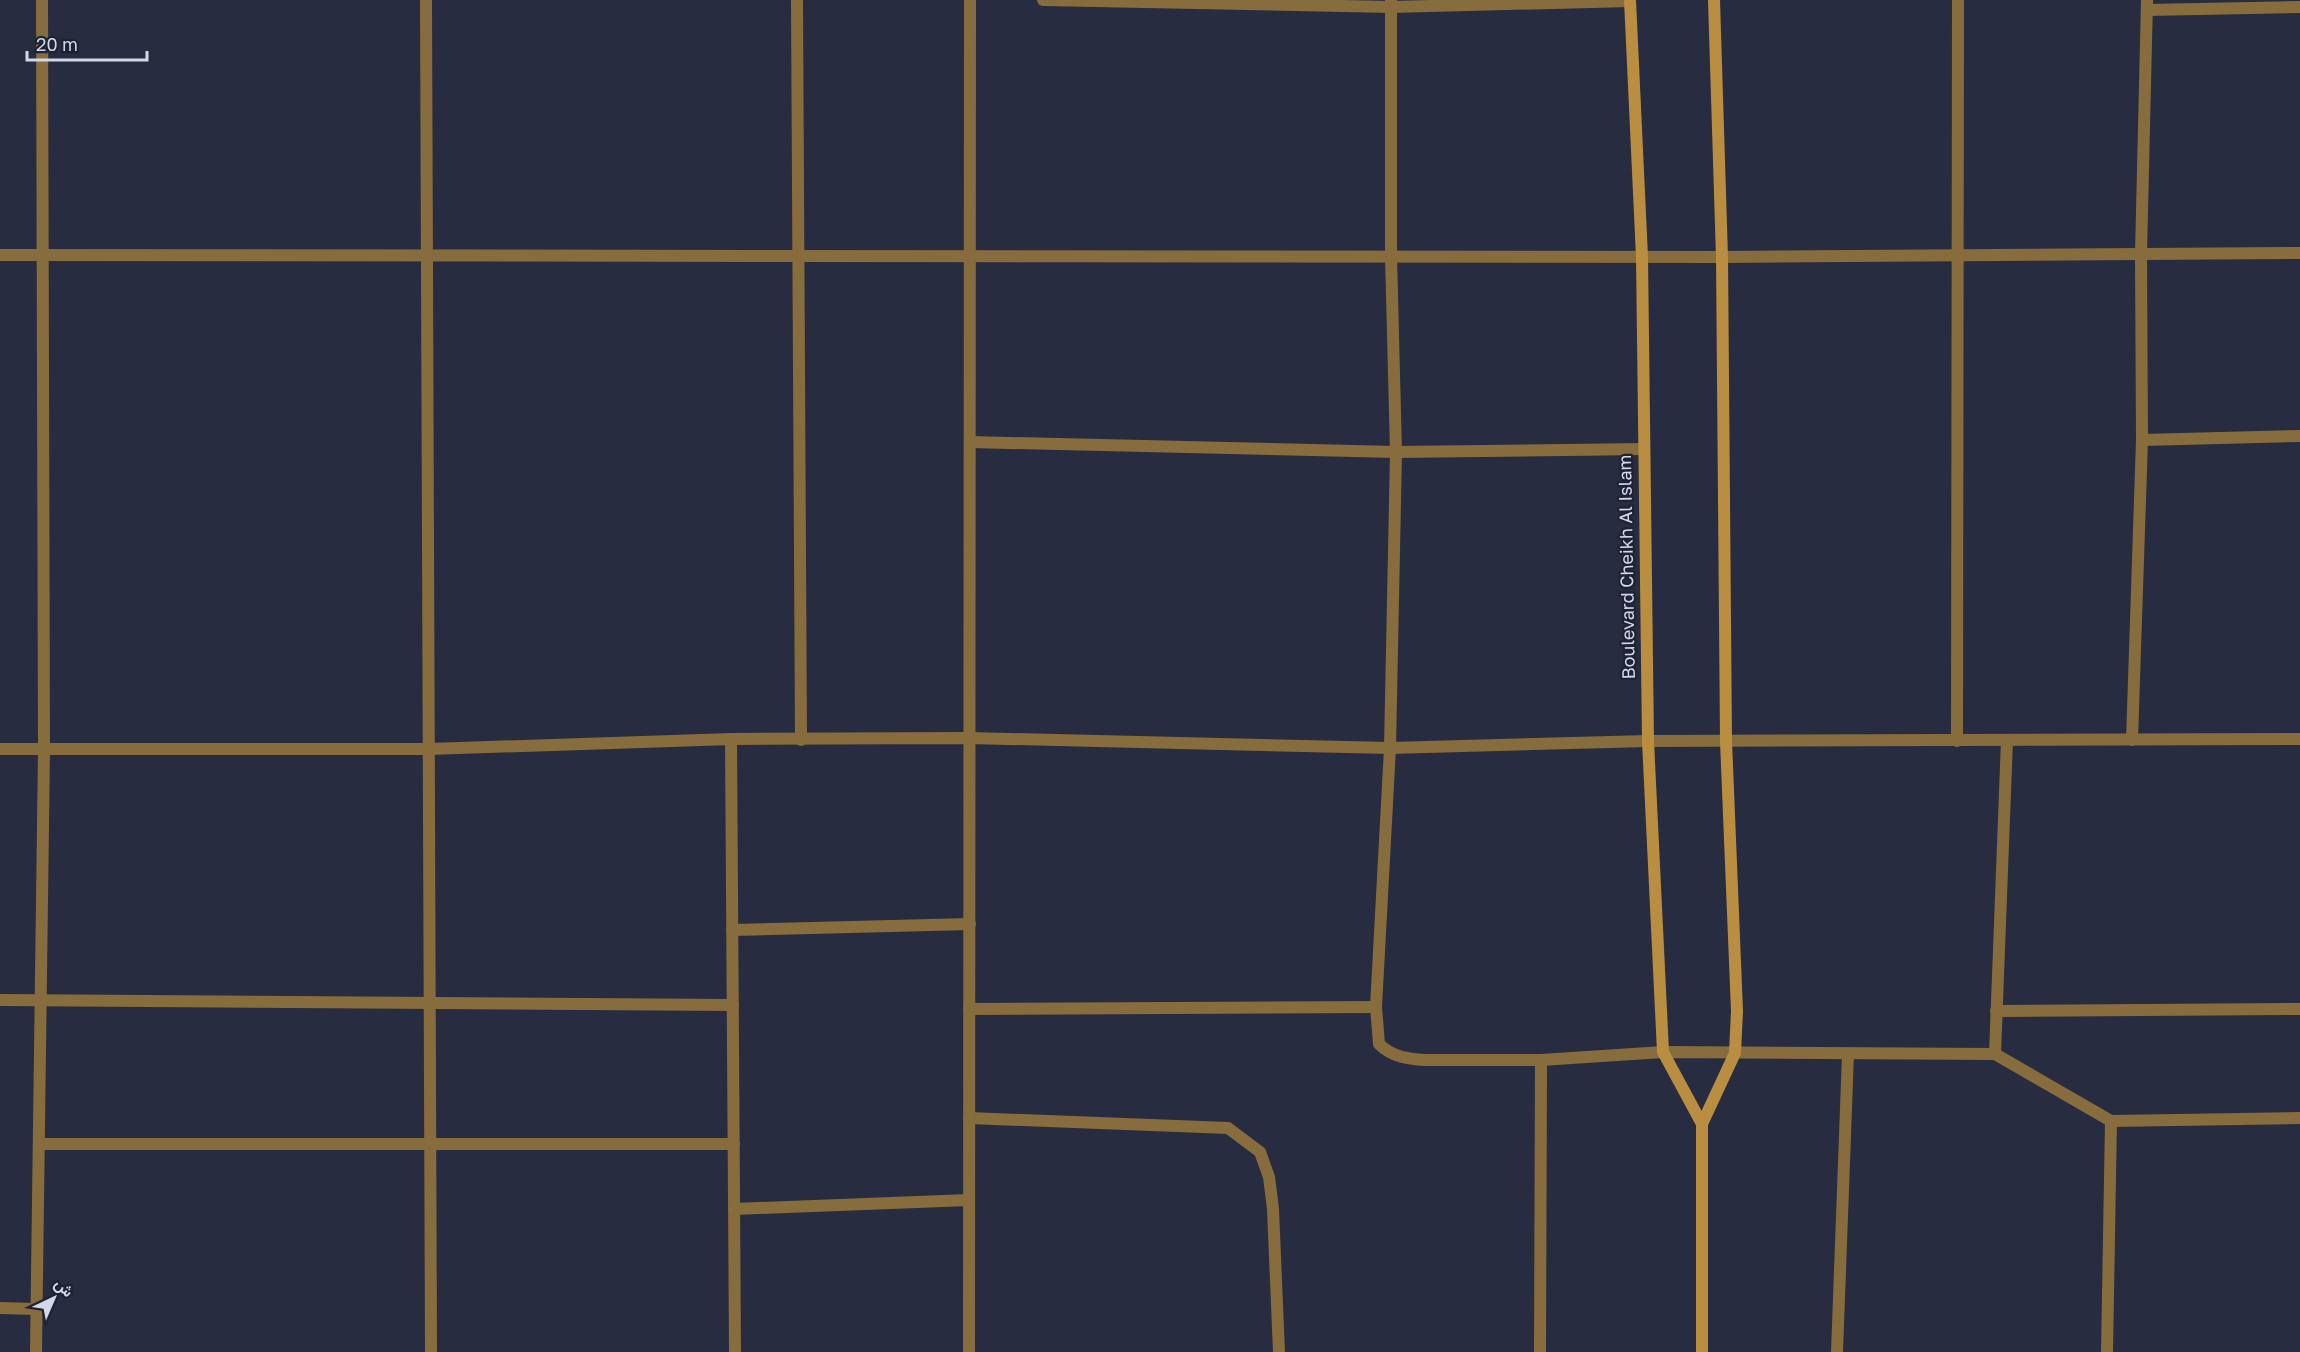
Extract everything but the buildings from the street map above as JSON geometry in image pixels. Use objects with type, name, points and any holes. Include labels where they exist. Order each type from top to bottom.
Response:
[{"type":"street","points":[[36,1352],[44,750],[42,0]]},
{"type":"street","points":[[426,0],[431,1352]]},
{"type":"street","points":[[796,0],[801,740]]},
{"type":"street","points":[[969,1352],[970,0]]},
{"type":"street","points":[[1043,0],[1391,3],[1630,1]]},
{"type":"street","name":"Boulevard Cheikh Al Islam","points":[[1702,1352],[1702,1124],[1735,1053],[1737,1011],[1726,741],[1722,256],[1714,0]]},
{"type":"street","points":[[1958,0],[1958,741]]},
{"type":"street","name":"Boulevard Cheikh Al Islam","points":[[1630,1],[1642,256],[1648,741],[1663,1052],[1702,1124]]},
{"type":"street","points":[[1391,3],[1391,256],[1396,452],[1390,748],[1376,1007],[1379,1044],[1407,1059],[1541,1060],[1663,1052],[1995,1054],[2111,1121],[2300,1118]]},
{"type":"street","points":[[2132,740],[2142,440],[2141,254],[2147,5],[2300,7]]},
{"type":"street","points":[[0,255],[1722,256],[2300,253]]},
{"type":"street","points":[[2142,440],[2300,436]]},
{"type":"street","points":[[970,442],[1396,452],[1644,449]]},
{"type":"street","points":[[0,749],[429,749],[731,739],[969,738],[1390,748],[1648,741],[2300,739]]},
{"type":"street","points":[[731,739],[735,1352]]},
{"type":"street","points":[[1995,1054],[2007,740]]},
{"type":"street","points":[[732,930],[969,924]]},
{"type":"street","points":[[0,1000],[733,1005]]},
{"type":"street","points":[[969,1009],[1376,1007]]},
{"type":"street","points":[[1996,1011],[2300,1009]]},
{"type":"street","points":[[1837,1352],[1848,1054]]},
{"type":"street","points":[[1540,1352],[1541,1060]]},
{"type":"street","points":[[969,1118],[1228,1128],[1246,1140],[1260,1152],[1269,1177],[1273,1209],[1279,1352]]},
{"type":"street","points":[[2107,1352],[2111,1121]]},
{"type":"street","points":[[39,1144],[734,1144]]},
{"type":"street","points":[[734,1209],[969,1200]]},
{"type":"street","points":[[0,1308],[37,1309]]}]
